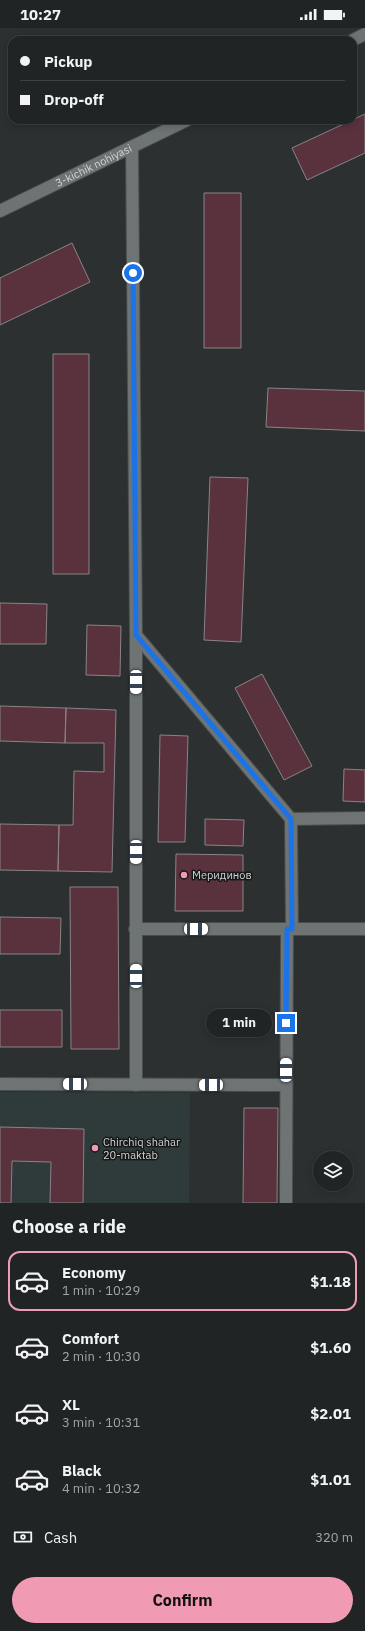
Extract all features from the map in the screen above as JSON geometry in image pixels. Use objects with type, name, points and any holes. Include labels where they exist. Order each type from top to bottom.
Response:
[{"type":"street","name":"3-kichik nohiyasi","points":[[0,211],[179,124]]},
{"type":"street","points":[[132,147],[136,635],[136,1085]]},
{"type":"street","points":[[136,635],[291,819],[286,1085],[286,1203]]},
{"type":"street","points":[[291,819],[365,818]]},
{"type":"street","points":[[135,929],[365,929]]},
{"type":"street","points":[[0,1084],[286,1085]]},
{"type":"shaded area","name":"Chirchiq shahar 20-maktab","points":[[0,1092],[190,1093],[189,1203],[0,1203]]},
{"type":"building","points":[[365,114],[365,153],[307,180],[292,148],[344,124],[357,124],[357,118]]},
{"type":"building","points":[[204,193],[241,193],[241,348],[204,348]]},
{"type":"building","points":[[72,243],[90,282],[0,325],[0,278]]},
{"type":"building","points":[[53,354],[89,354],[89,574],[53,574]]},
{"type":"building","points":[[268,388],[365,391],[365,431],[266,427]]},
{"type":"building","points":[[210,477],[248,478],[241,642],[204,640]]},
{"type":"building","points":[[0,603],[47,604],[46,644],[0,644]]},
{"type":"building","points":[[87,625],[121,626],[120,676],[86,675]]},
{"type":"building","points":[[262,674],[312,766],[284,780],[235,688]]},
{"type":"building","points":[[0,706],[66,708],[65,743],[0,741]]},
{"type":"building","points":[[66,708],[116,710],[112,872],[58,871],[59,825],[73,825],[74,771],[104,772],[104,743],[65,743]]},
{"type":"building","points":[[160,735],[188,736],[185,842],[158,842]]},
{"type":"building","points":[[344,769],[365,770],[365,802],[343,801]]},
{"type":"building","points":[[205,819],[244,820],[243,846],[205,845]]},
{"type":"building","points":[[0,824],[59,825],[58,871],[0,870]]},
{"type":"building","points":[[176,854],[243,855],[243,911],[175,911]]},
{"type":"building","points":[[70,887],[118,887],[119,1049],[71,1049]]},
{"type":"building","points":[[0,917],[61,918],[60,954],[0,954]]},
{"type":"building","points":[[0,1010],[62,1010],[62,1047],[0,1047]]},
{"type":"building","points":[[244,1108],[278,1108],[277,1203],[243,1203]]},
{"type":"building","points":[[0,1127],[84,1129],[83,1203],[50,1203],[51,1162],[12,1161],[11,1203],[0,1203]]},
{"type":"place","name":"Меридинов","points":[[184,875]]},
{"type":"place","name":"Chirchiq shahar 20-maktab","points":[[95,1148]]},
{"type":"route","points":[[133,273],[136,635],[291,819],[292,929],[287,929],[286,1023]]}]
